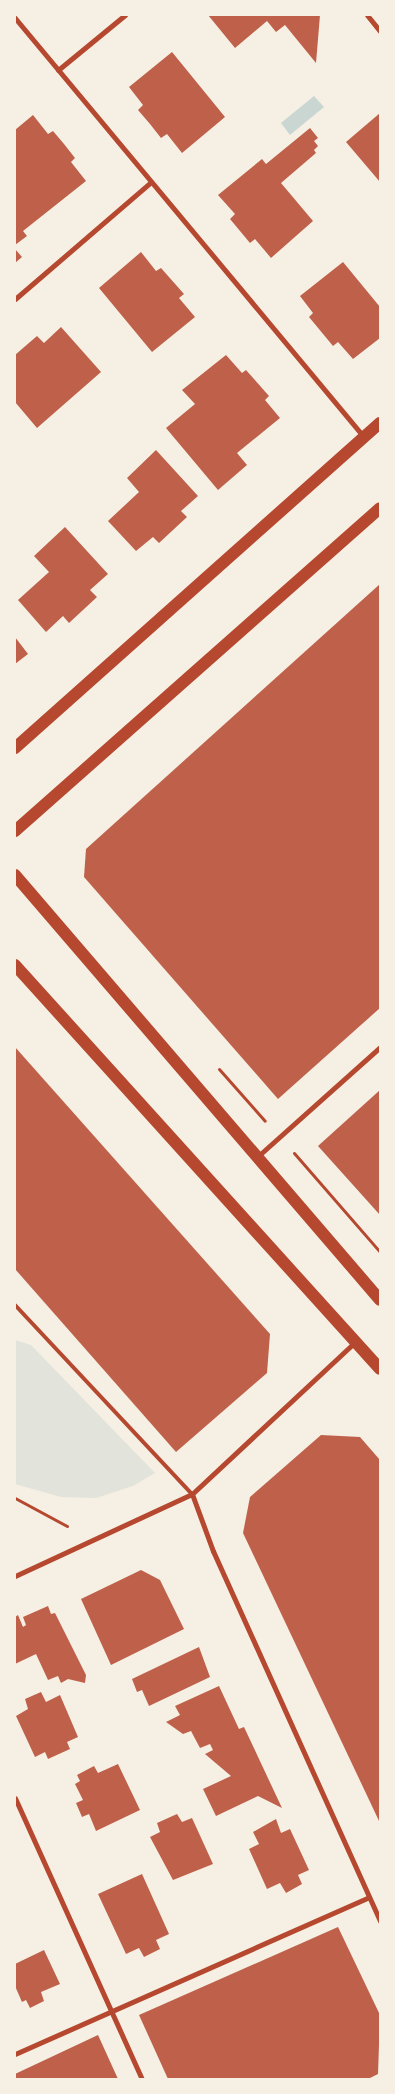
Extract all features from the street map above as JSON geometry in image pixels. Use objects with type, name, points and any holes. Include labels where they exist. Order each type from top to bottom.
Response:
[{"type":"main road","points":[[15,748],[380,423]]},
{"type":"main road","points":[[15,831],[380,508]]},
{"type":"main road","points":[[15,875],[380,1300]]},
{"type":"main road","points":[[15,965],[380,1369]]},
{"type":"street","points":[[58,70],[125,15]]},
{"type":"street","points":[[367,15],[380,31]]},
{"type":"street","points":[[15,18],[150,183],[364,437]]},
{"type":"street","points":[[15,300],[150,183]]},
{"type":"street","points":[[257,1156],[380,1047]]},
{"type":"street","points":[[15,1576],[192,1494],[356,1341]]},
{"type":"street","points":[[192,1494],[217,1560],[380,1921]]},
{"type":"street","points":[[15,1798],[142,2079]]},
{"type":"street","points":[[15,2054],[369,1897]]},
{"type":"lane","points":[[15,1305],[192,1494]]},
{"type":"path","points":[[15,1498],[67,1526]]},
{"type":"shaded area","points":[[314,96],[324,107],[290,135],[281,123]]},
{"type":"shaded area","points":[[15,1340],[31,1345],[155,1473],[133,1486],[96,1498],[61,1497],[15,1484]]},
{"type":"building","points":[[208,15],[320,15],[316,63],[285,25],[276,32],[267,21],[235,48]]},
{"type":"building","points":[[172,52],[225,117],[182,153],[167,134],[161,138],[138,110],[143,105],[129,87]]},
{"type":"building","points":[[380,113],[380,182],[346,142]]},
{"type":"building","points":[[33,115],[48,134],[53,131],[64,144],[75,158],[71,162],[86,181],[23,231],[27,236],[15,245],[15,130]]},
{"type":"building","points":[[310,128],[318,138],[314,141],[318,146],[314,150],[316,153],[281,183],[313,221],[271,258],[255,239],[250,243],[230,219],[235,214],[218,195],[262,159],[266,164]]},
{"type":"building","points":[[15,249],[22,257],[15,263]]},
{"type":"building","points":[[141,252],[156,271],[161,268],[184,294],[179,298],[195,317],[152,352],[99,288]]},
{"type":"building","points":[[343,262],[380,307],[380,338],[353,359],[338,342],[333,346],[309,317],[313,313],[300,296]]},
{"type":"building","points":[[61,327],[101,372],[37,428],[15,402],[15,355],[37,336],[44,343]]},
{"type":"building","points":[[226,355],[242,373],[246,370],[269,396],[265,400],[280,418],[237,453],[247,465],[218,490],[166,428],[195,404],[182,390]]},
{"type":"building","points":[[156,450],[198,496],[181,511],[187,517],[159,543],[153,537],[136,551],[108,521],[139,492],[127,478]]},
{"type":"building","points":[[65,527],[108,574],[90,590],[97,597],[69,623],[63,616],[46,632],[18,600],[49,572],[34,556]]},
{"type":"building","points":[[380,584],[380,1008],[278,1099],[84,877],[86,849]]},
{"type":"building","points":[[15,637],[28,654],[15,664]]},
{"type":"building","points":[[15,1047],[270,1334],[267,1373],[176,1452],[15,1269]]},
{"type":"building","points":[[380,1090],[380,1215],[318,1146]]},
{"type":"building","points":[[321,1435],[360,1437],[380,1460],[380,1823],[243,1533],[250,1497]]},
{"type":"building","points":[[141,1570],[160,1580],[184,1629],[111,1665],[81,1599]]},
{"type":"building","points":[[48,1606],[51,1614],[55,1613],[86,1675],[85,1683],[68,1679],[61,1683],[58,1676],[48,1680],[36,1654],[15,1664],[15,1617],[18,1615],[23,1627],[26,1625],[23,1617]]},
{"type":"building","points":[[199,1647],[210,1677],[149,1706],[142,1690],[137,1692],[132,1679]]},
{"type":"building","points":[[219,1686],[239,1729],[244,1727],[282,1808],[258,1796],[216,1816],[203,1789],[231,1776],[205,1754],[213,1750],[210,1744],[200,1748],[191,1731],[183,1734],[166,1722],[180,1715],[175,1706]]},
{"type":"building","points":[[41,1692],[46,1702],[60,1695],[78,1737],[67,1742],[70,1749],[48,1759],[45,1752],[35,1757],[16,1716],[28,1709],[25,1699]]},
{"type":"building","points":[[118,1764],[140,1810],[96,1831],[89,1814],[82,1817],[76,1803],[83,1800],[75,1784],[80,1781],[77,1775],[94,1766],[98,1773]]},
{"type":"building","points":[[177,1814],[182,1822],[192,1818],[213,1864],[173,1880],[150,1837],[160,1832],[157,1823]]},
{"type":"building","points":[[276,1819],[281,1833],[290,1829],[309,1870],[298,1875],[302,1884],[286,1893],[280,1883],[267,1889],[249,1849],[259,1844],[253,1832]]},
{"type":"building","points":[[142,1874],[169,1934],[156,1940],[160,1949],[144,1957],[139,1948],[126,1954],[98,1894]]},
{"type":"building","points":[[338,1927],[380,2015],[378,2074],[368,2079],[168,2079],[139,2015]]},
{"type":"building","points":[[44,1950],[60,1984],[41,1992],[44,2001],[30,2008],[26,2000],[22,2002],[15,1986],[15,1964]]},
{"type":"building","points":[[98,2035],[118,2079],[15,2079],[15,2074]]}]
